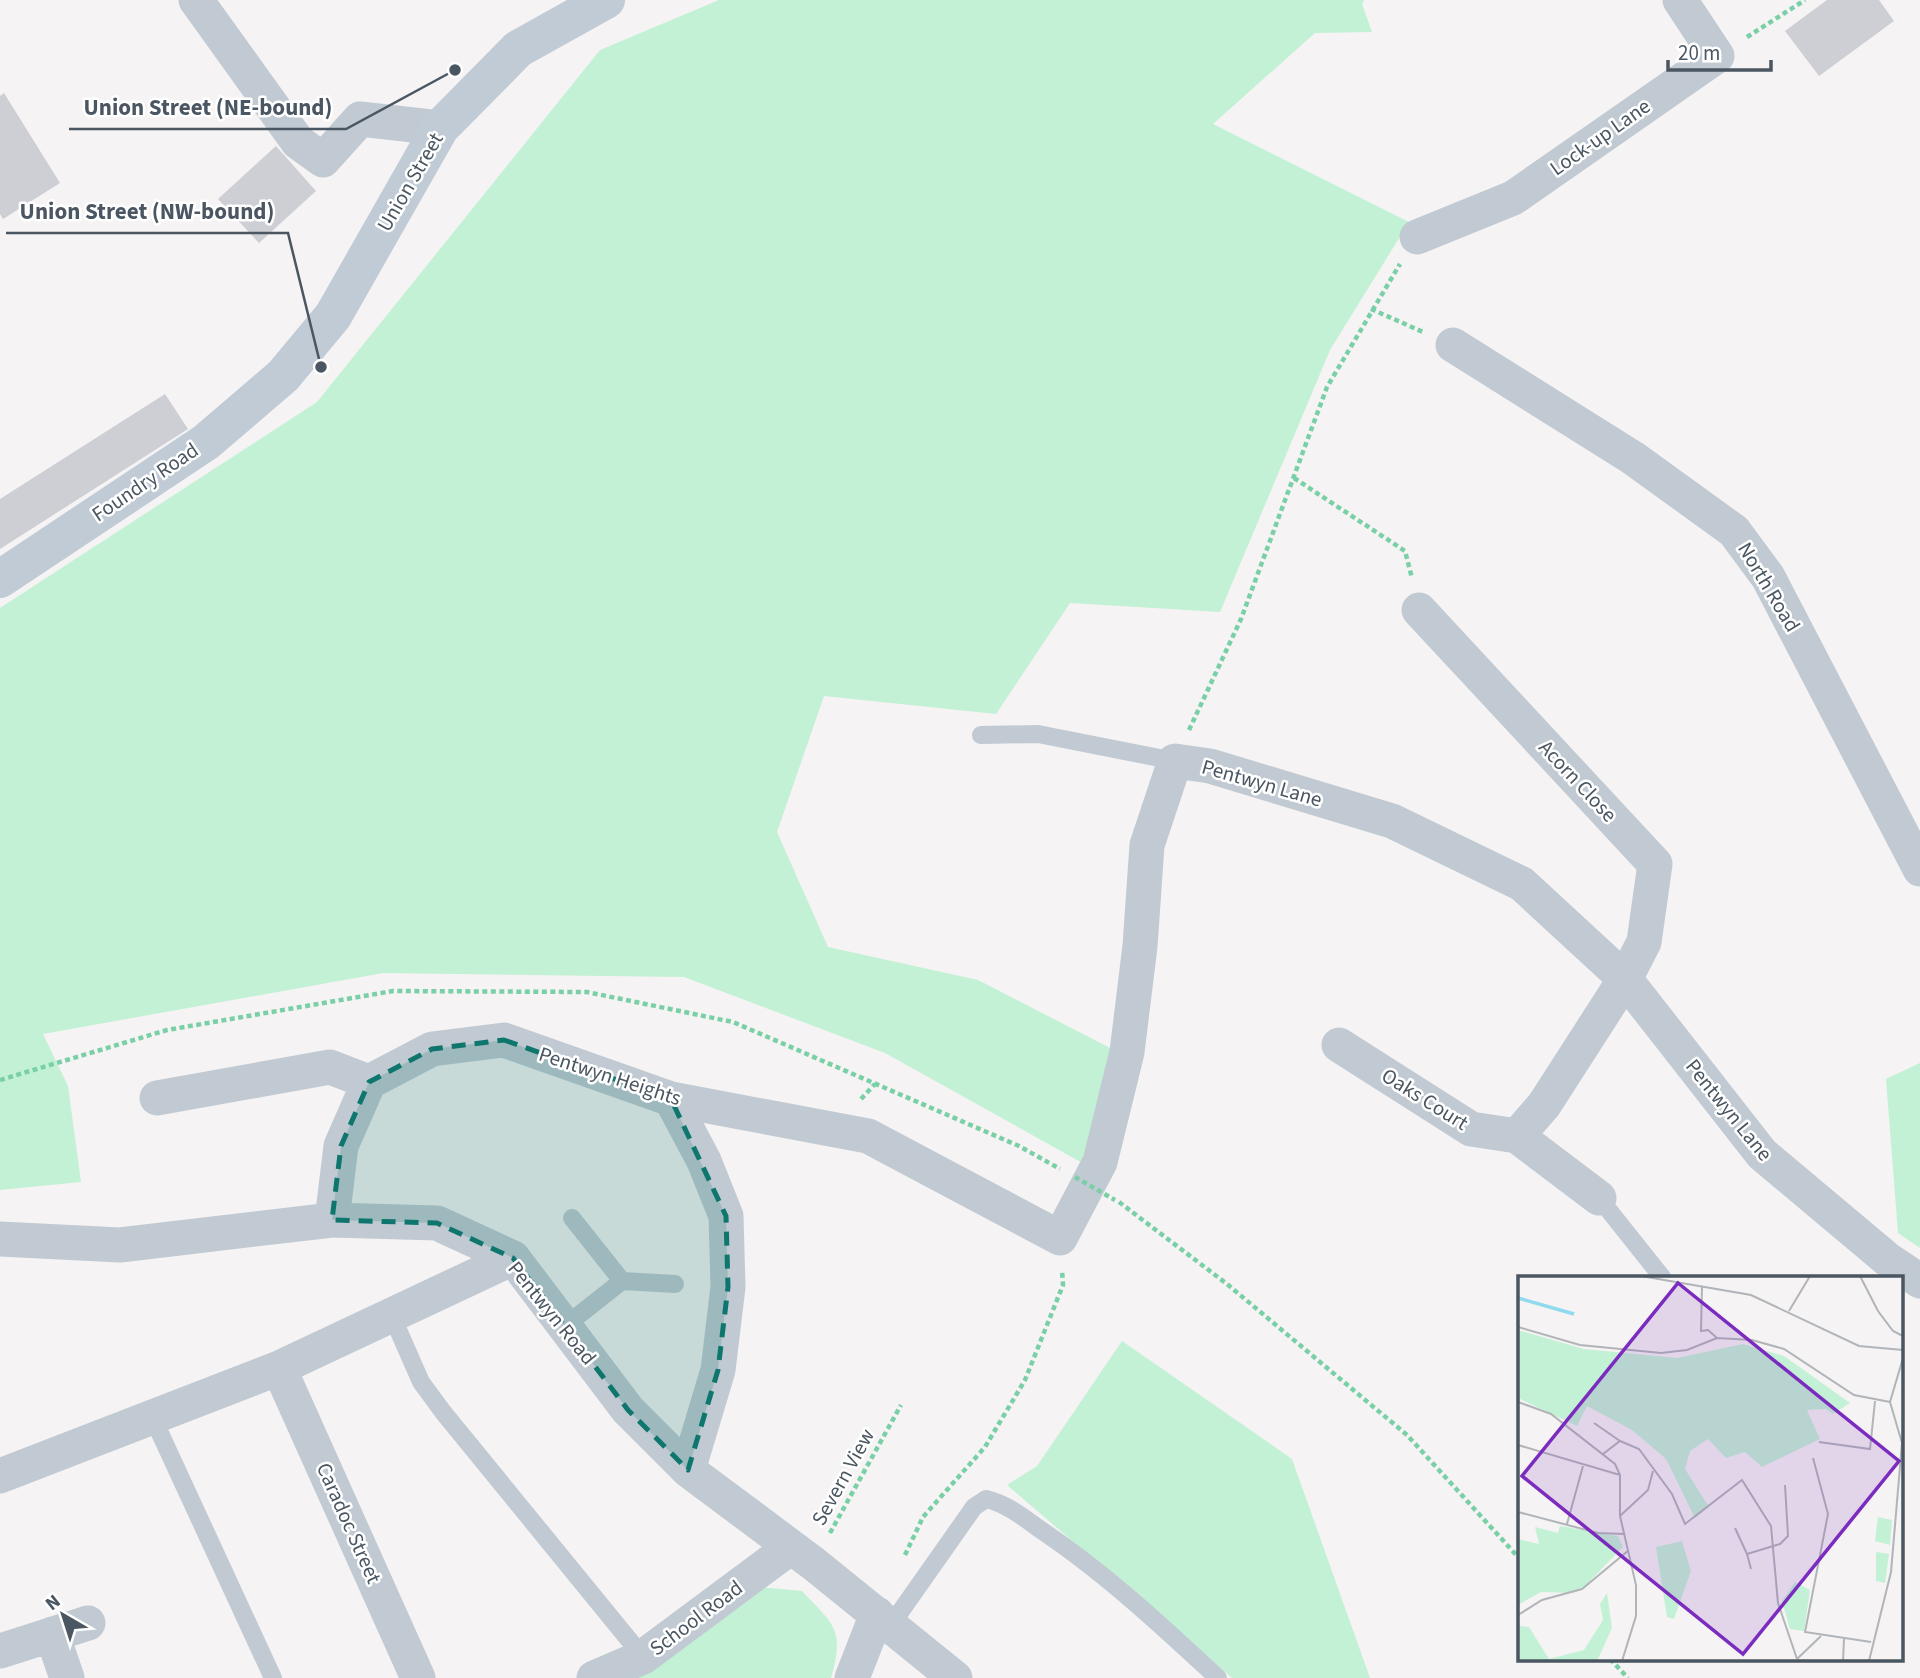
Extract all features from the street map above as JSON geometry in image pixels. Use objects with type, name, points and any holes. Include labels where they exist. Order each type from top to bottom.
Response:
[{"type":"main road","name":"Union Street","points":[[282,376],[333,316],[440,128],[518,49],[606,0]]},
{"type":"main road","name":"Foundry Road","points":[[0,579],[206,442],[282,376]]},
{"type":"street","points":[[196,0],[298,142],[324,160],[360,119],[440,128]]},
{"type":"street","points":[[1680,0],[1717,56]]},
{"type":"street","name":"Lock-up Lane","points":[[1418,237],[1513,198],[1717,56]]},
{"type":"street","name":"North Road","points":[[1453,345],[1633,458],[1734,531],[1768,577],[1920,869]]},
{"type":"street","name":"Acorn Close","points":[[1419,610],[1655,864],[1644,942],[1625,979]]},
{"type":"street","name":"Pentwyn Lane","points":[[1060,1238],[1100,1162],[1127,1052],[1140,946],[1147,845],[1175,761],[1210,766],[1392,821],[1522,884],[1625,979],[1762,1154],[1887,1259],[1920,1281]]},
{"type":"street","points":[[1517,1136],[1544,1105],[1625,979]]},
{"type":"street","name":"Pentwyn Heights","points":[[369,1082],[432,1049],[504,1040],[670,1099],[868,1136],[1060,1238]]},
{"type":"street","name":"Oaks Court","points":[[1339,1045],[1471,1129],[1517,1136],[1600,1198]]},
{"type":"street","points":[[157,1098],[330,1067],[369,1082],[341,1146],[332,1220]]},
{"type":"street","points":[[670,1099],[704,1161],[726,1216],[728,1287],[718,1370],[688,1470]]},
{"type":"street","name":"Pentwyn Road","points":[[0,1239],[120,1245],[332,1220],[437,1223],[513,1258],[628,1410],[688,1470],[802,1555],[955,1678]]},
{"type":"street","points":[[0,1476],[279,1368],[513,1258]]},
{"type":"street","name":"Caradoc Street","points":[[279,1368],[418,1678]]},
{"type":"street","name":"School Road","points":[[594,1678],[643,1657],[802,1555]]},
{"type":"street","points":[[852,1678],[884,1620]]},
{"type":"street","points":[[0,1651],[88,1623]]},
{"type":"street","points":[[52,1634],[67,1678]]},
{"type":"lane","points":[[981,735],[1038,734],[1175,761]]},
{"type":"lane","points":[[1600,1198],[1661,1276]]},
{"type":"lane","points":[[572,1218],[622,1281]]},
{"type":"lane","points":[[565,1326],[622,1281],[675,1284]]},
{"type":"lane","points":[[392,1316],[421,1382],[443,1412],[643,1657]]},
{"type":"lane","points":[[153,1418],[273,1678]]},
{"type":"lane","points":[[884,1620],[974,1507],[986,1499],[1003,1503],[1068,1548],[1168,1631],[1218,1678]]},
{"type":"path","points":[[1717,56],[1805,0]]},
{"type":"path","points":[[1175,761],[1241,619],[1327,387],[1371,309],[1418,237]]},
{"type":"path","points":[[1371,309],[1453,345]]},
{"type":"path","points":[[1293,478],[1405,551],[1419,610]]},
{"type":"path","points":[[1075,1177],[1115,1200],[1227,1284],[1407,1435],[1518,1557]]},
{"type":"path","points":[[884,1620],[923,1517],[985,1447],[1025,1380],[1063,1285],[1060,1238]]},
{"type":"path","name":"Severn View","points":[[802,1555],[901,1405]]},
{"type":"path","points":[[1611,1660],[1628,1678]]},
{"type":"highlighted area","points":[[504,1040],[671,1099],[726,1216],[728,1287],[718,1370],[688,1470],[628,1410],[513,1258],[437,1223],[332,1220],[341,1146],[369,1082],[432,1049]]},
{"type":"green space","points":[[719,0],[1364,0],[1362,4],[1372,32],[1315,33],[1213,124],[1409,222],[1330,350],[1220,612],[1070,603],[996,714],[824,696],[777,832],[828,947],[978,980],[1114,1050],[1086,1165],[885,1053],[684,977],[383,973],[43,1034],[68,1086],[81,1182],[0,1190],[0,608],[317,402],[600,50]]},
{"type":"green space","points":[[1920,1063],[1920,1248],[1898,1233],[1886,1079]]},
{"type":"green space","points":[[1122,1341],[1292,1459],[1370,1678],[1232,1678],[1007,1485],[1037,1466]]},
{"type":"green space","points":[[760,1587],[802,1591],[822,1612],[834,1629],[836,1638],[837,1649],[831,1678],[634,1678]]},
{"type":"building","points":[[1827,0],[1879,0],[1894,21],[1819,76],[1785,31]]},
{"type":"building","points":[[4,93],[60,183],[3,219],[0,214],[0,96]]},
{"type":"building","points":[[276,146],[316,191],[259,243],[218,199]]},
{"type":"building","points":[[165,394],[188,429],[0,549],[0,499]]},
{"type":"place","name":"Union Street (NE-bound)","points":[[455,70]]},
{"type":"place","name":"Union Street (NW-bound)","points":[[321,367]]}]
